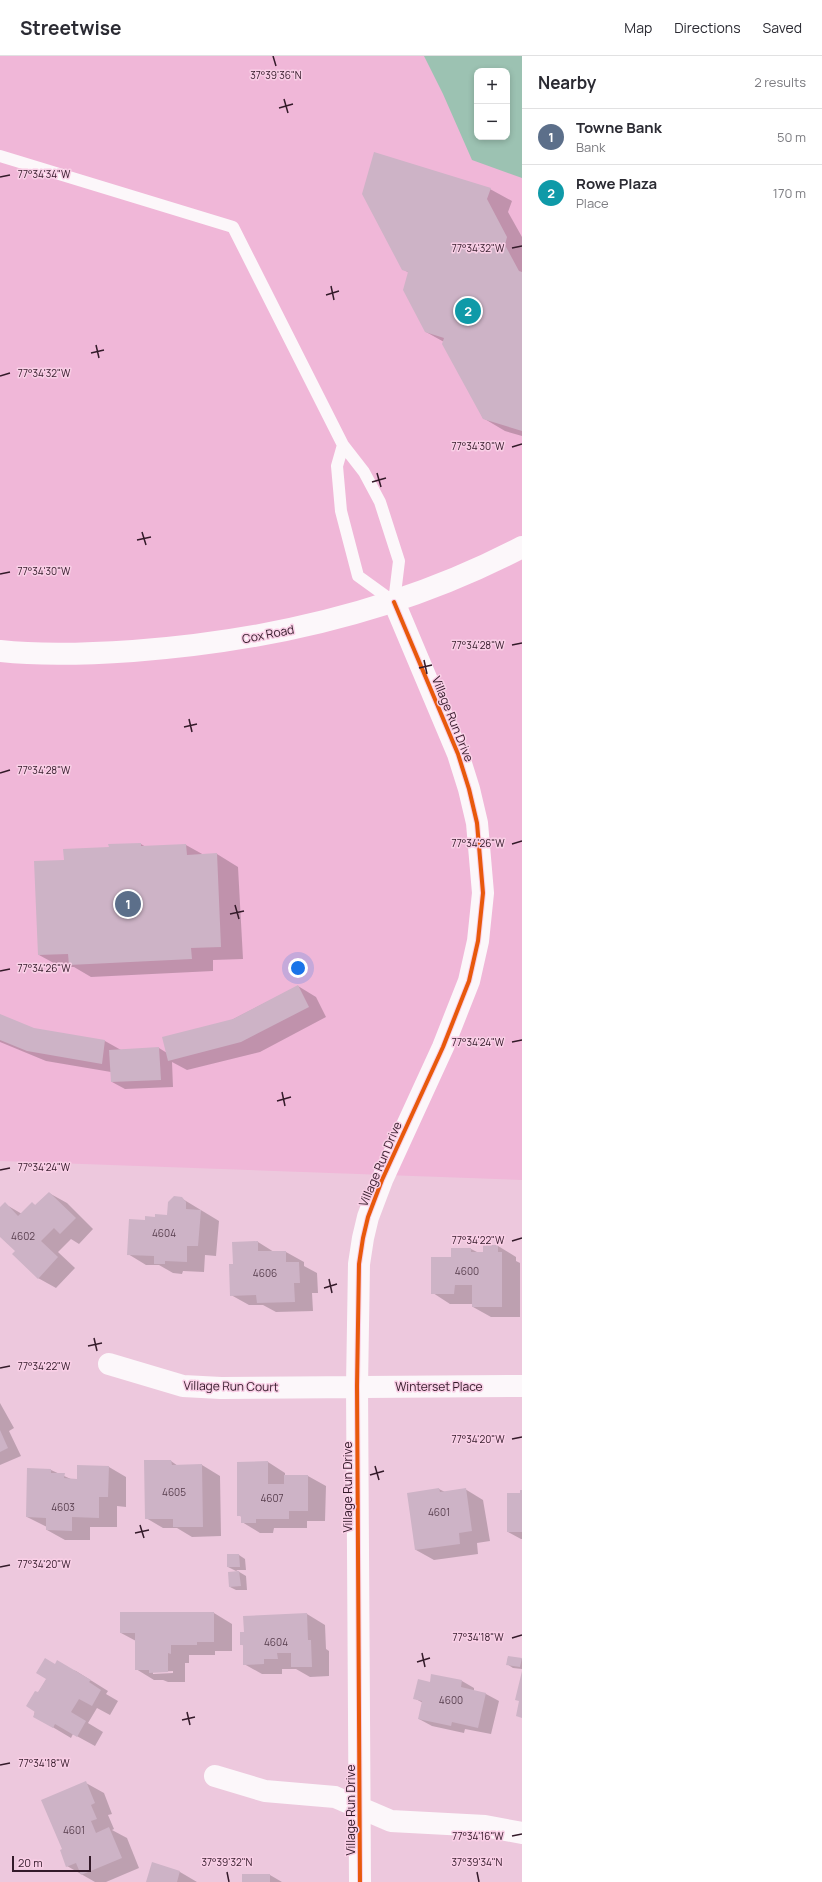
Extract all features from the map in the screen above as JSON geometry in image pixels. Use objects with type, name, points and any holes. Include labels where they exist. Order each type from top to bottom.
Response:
[{"type":"street","name":"Cox Road","points":[[0,651],[88,654],[167,648],[253,637],[296,628],[394,602],[466,574],[522,547]]},
{"type":"street","name":"Village Run Drive","points":[[360,1882],[361,1809],[357,1386],[359,1264],[368,1217],[382,1180],[443,1048],[468,981],[478,941],[482,893],[477,823],[469,789],[458,754],[394,602]]},
{"type":"street","name":"Village Run Court","points":[[109,1364],[183,1386],[221,1388],[357,1386]]},
{"type":"street","name":"Winterset Place","points":[[357,1386],[522,1386]]},
{"type":"street","points":[[215,1776],[265,1791],[335,1797],[391,1821],[484,1826],[522,1833]]},
{"type":"lane","points":[[0,156],[233,227],[344,445],[364,472],[380,502],[399,561],[394,602],[358,576],[341,511],[337,466],[344,445]]},
{"type":"shaded area","points":[[0,56],[522,56],[522,1180],[0,1161]]},
{"type":"shaded area","points":[[424,56],[522,56],[522,178],[472,160],[443,94]]},
{"type":"building","points":[[374,152],[491,188],[487,199],[507,237],[505,245],[519,271],[522,272],[522,431],[483,419],[442,344],[444,338],[425,332],[403,290],[408,272],[402,270],[362,194]]},
{"type":"building","points":[[141,843],[141,846],[186,844],[187,855],[217,853],[221,947],[191,948],[192,959],[69,965],[68,954],[38,955],[34,861],[64,860],[63,849],[109,847],[108,844]]},
{"type":"building","points":[[298,985],[309,1007],[241,1042],[168,1061],[162,1037],[233,1019]]},
{"type":"building","points":[[0,1014],[34,1028],[105,1040],[102,1064],[27,1051],[0,1040]]},
{"type":"building","points":[[159,1047],[161,1080],[111,1082],[109,1050]]},
{"type":"building","points":[[49,1192],[76,1218],[60,1234],[54,1228],[41,1241],[58,1257],[38,1279],[12,1254],[15,1251],[0,1237],[0,1207],[5,1202],[18,1216],[32,1202],[35,1205]]},
{"type":"building","points":[[174,1196],[182,1197],[186,1202],[186,1209],[201,1210],[198,1246],[187,1246],[187,1262],[165,1261],[165,1264],[154,1264],[154,1256],[127,1255],[129,1219],[145,1220],[145,1216],[155,1217],[155,1214],[167,1215],[168,1202]]},
{"type":"building","points":[[258,1241],[258,1251],[286,1251],[286,1262],[299,1262],[300,1283],[294,1283],[295,1302],[257,1303],[256,1295],[230,1296],[229,1264],[233,1264],[232,1242]]},
{"type":"building","points":[[483,1245],[498,1245],[498,1252],[502,1252],[502,1307],[472,1307],[472,1285],[455,1285],[454,1294],[431,1294],[431,1257],[451,1257],[451,1248],[471,1248],[471,1252],[483,1252]]},
{"type":"building","points":[[0,1430],[8,1448],[0,1452]]},
{"type":"building","points":[[144,1460],[171,1460],[172,1465],[202,1464],[203,1527],[173,1527],[173,1519],[145,1519]]},
{"type":"building","points":[[268,1461],[268,1484],[284,1484],[284,1475],[308,1475],[308,1511],[289,1511],[289,1519],[256,1519],[256,1523],[241,1523],[241,1516],[237,1516],[237,1462]]},
{"type":"building","points":[[77,1465],[109,1466],[108,1497],[99,1497],[99,1518],[72,1517],[72,1531],[46,1530],[46,1518],[26,1517],[27,1468],[51,1469],[51,1473],[65,1473],[64,1478],[77,1479]]},
{"type":"building","points":[[439,1488],[440,1492],[466,1488],[472,1531],[459,1533],[460,1544],[415,1550],[407,1493]]},
{"type":"building","points":[[520,1490],[522,1490],[522,1532],[507,1532],[507,1493],[520,1493]]},
{"type":"building","points":[[227,1554],[239,1554],[240,1567],[227,1567]]},
{"type":"building","points":[[239,1571],[241,1586],[229,1587],[228,1572]]},
{"type":"building","points":[[120,1612],[214,1612],[214,1642],[197,1642],[197,1645],[171,1645],[171,1654],[168,1653],[168,1672],[149,1673],[149,1670],[135,1670],[135,1633],[120,1633]]},
{"type":"building","points":[[307,1613],[308,1640],[311,1640],[312,1667],[291,1667],[291,1653],[277,1653],[278,1659],[264,1659],[264,1664],[243,1665],[243,1645],[240,1645],[240,1632],[244,1632],[243,1616]]},
{"type":"building","points":[[508,1656],[522,1658],[520,1667],[506,1665]]},
{"type":"building","points":[[45,1658],[55,1664],[57,1660],[91,1680],[89,1682],[101,1690],[92,1706],[79,1699],[71,1712],[86,1721],[77,1737],[55,1724],[53,1728],[33,1717],[35,1712],[26,1706],[35,1691],[38,1692],[46,1679],[36,1673]]},
{"type":"building","points":[[522,1671],[522,1718],[516,1716],[519,1701],[515,1700]]},
{"type":"building","points":[[431,1674],[462,1680],[461,1687],[486,1693],[478,1728],[452,1722],[451,1726],[418,1719],[422,1701],[413,1699],[418,1679],[430,1682]]},
{"type":"building","points":[[86,1781],[95,1803],[91,1805],[97,1819],[91,1821],[96,1833],[109,1827],[122,1858],[81,1875],[76,1863],[66,1867],[60,1850],[62,1849],[41,1800]]},
{"type":"building","points":[[152,1862],[180,1871],[177,1882],[146,1882]]},
{"type":"building","points":[[242,1874],[270,1874],[270,1882],[242,1882]]},
{"type":"cycle path","points":[[360,1882],[357,1386],[359,1264],[368,1217],[382,1180],[443,1047],[469,981],[478,941],[483,893],[477,823],[469,789],[458,754],[394,602]]},
{"type":"place","name":"Rowe Plaza","points":[[468,311]]},
{"type":"place","name":"Towne Bank","points":[[128,904]]}]
